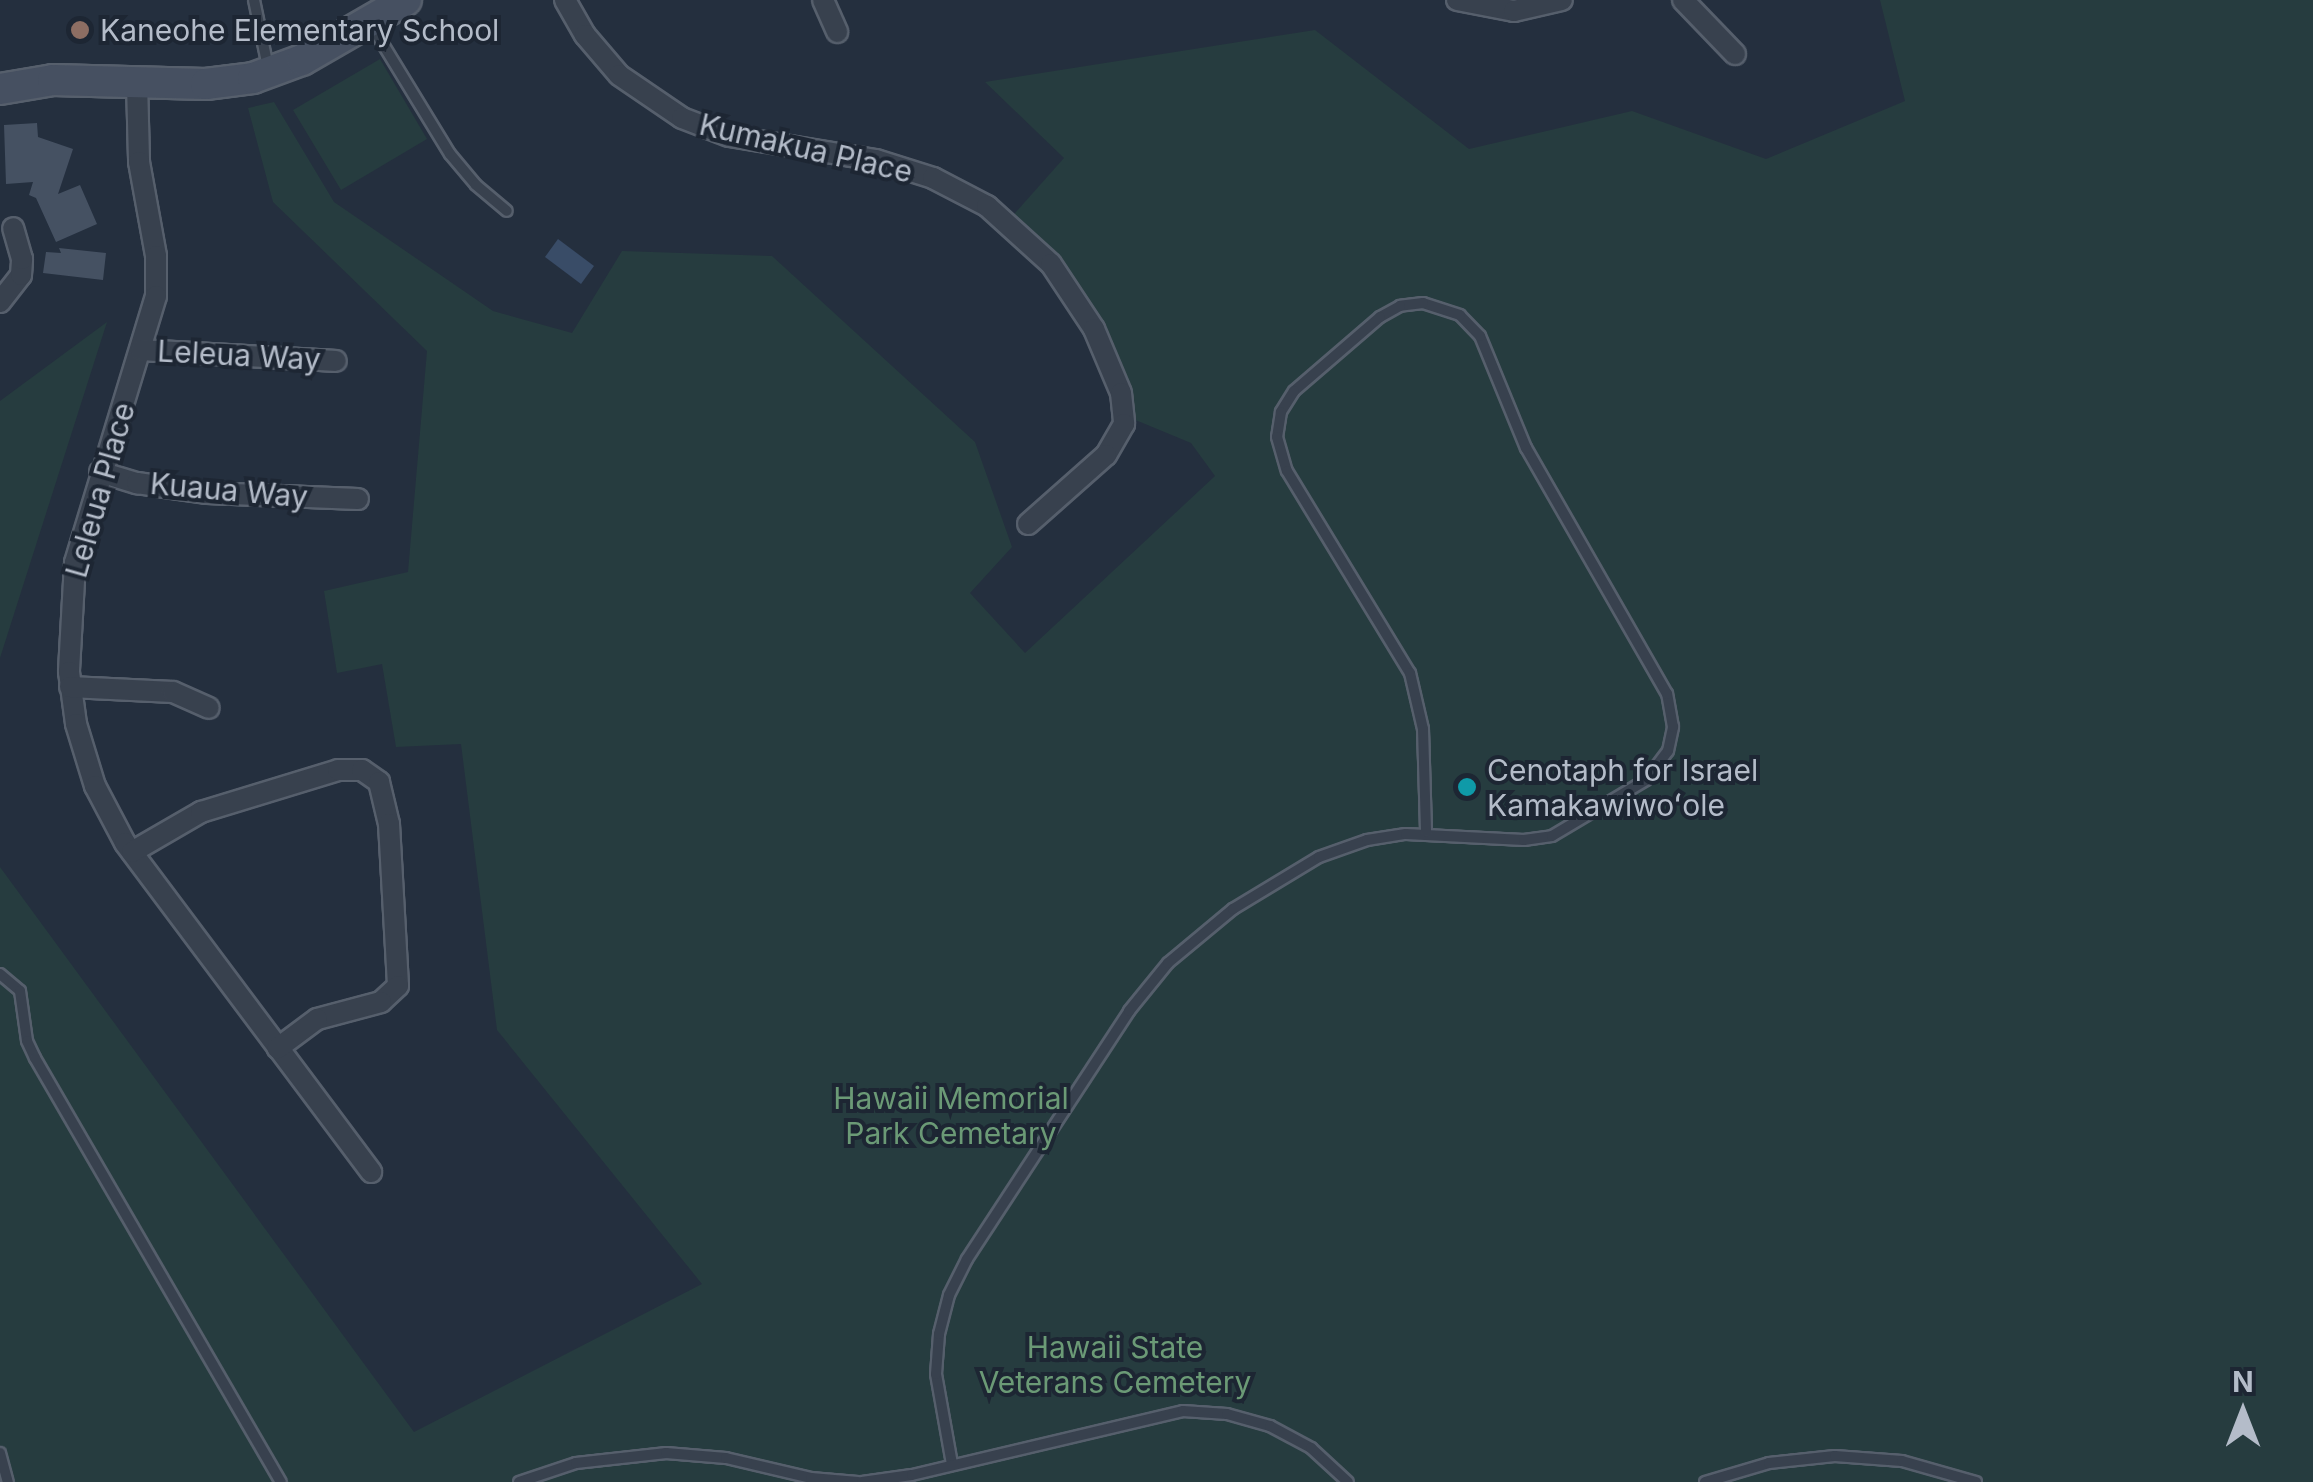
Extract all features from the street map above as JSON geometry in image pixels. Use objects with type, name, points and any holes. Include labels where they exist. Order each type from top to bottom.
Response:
[{"type":"street","points":[[0,89],[54,80],[206,84],[269,73],[302,60],[406,0]]},
{"type":"street","name":"Kumakua Place","points":[[565,0],[586,36],[620,75],[682,118],[729,136],[876,160],[934,178],[986,206],[1051,264],[1094,330],[1121,393],[1124,424],[1106,456],[1028,524]]},
{"type":"street","points":[[822,0],[838,32]]},
{"type":"street","points":[[1457,0],[1514,11],[1562,0]]},
{"type":"street","points":[[1683,0],[1735,54]]},
{"type":"street","name":"Leleua Place","points":[[136,82],[140,177],[158,276],[153,316],[100,472],[76,563],[70,618],[70,687],[76,724],[96,786],[132,852],[371,1172]]},
{"type":"street","points":[[0,302],[21,275],[22,259],[14,228]]},
{"type":"street","name":"Leleua Way","points":[[142,350],[336,361]]},
{"type":"street","name":"Kuaua Way","points":[[100,472],[136,483],[207,493],[358,499]]},
{"type":"street","points":[[70,687],[173,692],[209,708]]},
{"type":"street","points":[[132,852],[201,812],[338,770],[362,770],[379,782],[389,824],[398,986],[380,1002],[317,1019],[278,1048]]},
{"type":"lane","points":[[254,0],[269,73]]},
{"type":"lane","points":[[369,22],[450,154],[476,186],[507,211]]},
{"type":"lane","points":[[952,1464],[936,1374],[939,1334],[949,1296],[967,1260],[1129,1011],[1188,943],[1296,868],[1367,840],[1426,832],[1524,840],[1569,829],[1655,772],[1668,751],[1673,728],[1667,694],[1516,429],[1480,336],[1460,315],[1422,303],[1400,306],[1380,317],[1294,391],[1282,412],[1277,437],[1287,472],[1410,673],[1422,729],[1426,832]]},
{"type":"lane","points":[[0,974],[20,991],[25,1031],[35,1058],[281,1482]]},
{"type":"lane","points":[[518,1482],[576,1463],[666,1453],[726,1458],[811,1478],[860,1482],[952,1464],[1161,1413],[1206,1411],[1249,1418],[1291,1436],[1348,1482]]},
{"type":"lane","points":[[0,1453],[8,1482]]},
{"type":"lane","points":[[1705,1482],[1769,1463],[1835,1456],[1902,1461],[1976,1482]]},
{"type":"green space","points":[[1880,0],[2313,0],[2313,1482],[0,1482],[0,867],[414,1432],[702,1284],[497,1030],[461,744],[396,747],[382,664],[337,673],[324,591],[408,572],[427,351],[273,202],[248,108],[274,102],[334,202],[493,311],[572,333],[622,251],[772,256],[975,442],[1012,547],[970,593],[1025,653],[1215,476],[1191,443],[1121,414],[1069,276],[1008,221],[1064,158],[985,82],[1315,30],[1469,149],[1632,111],[1766,159],[1905,101]]},
{"type":"green space","points":[[380,59],[427,139],[341,190],[293,110]]},
{"type":"green space","points":[[107,322],[0,658],[0,401]]},
{"type":"water","points":[[558,239],[594,266],[581,284],[545,257]]},
{"type":"building","points":[[37,123],[38,137],[73,149],[58,194],[80,185],[97,224],[56,242],[36,198],[29,195],[33,182],[6,184],[4,125]]},
{"type":"building","points":[[59,248],[106,253],[103,280],[43,273],[46,252],[61,253]]},
{"type":"place","name":"Kaneohe Elementary School","points":[[80,30]]},
{"type":"place","name":"Cenotaph for Israel Kamakawiwoʻole","points":[[1467,787]]},
{"type":"park label","name":"Hawaii Memorial Park Cemetary","points":[[951,1115]]},
{"type":"park label","name":"Hawaii State Veterans Cemetery","points":[[1115,1364]]}]
